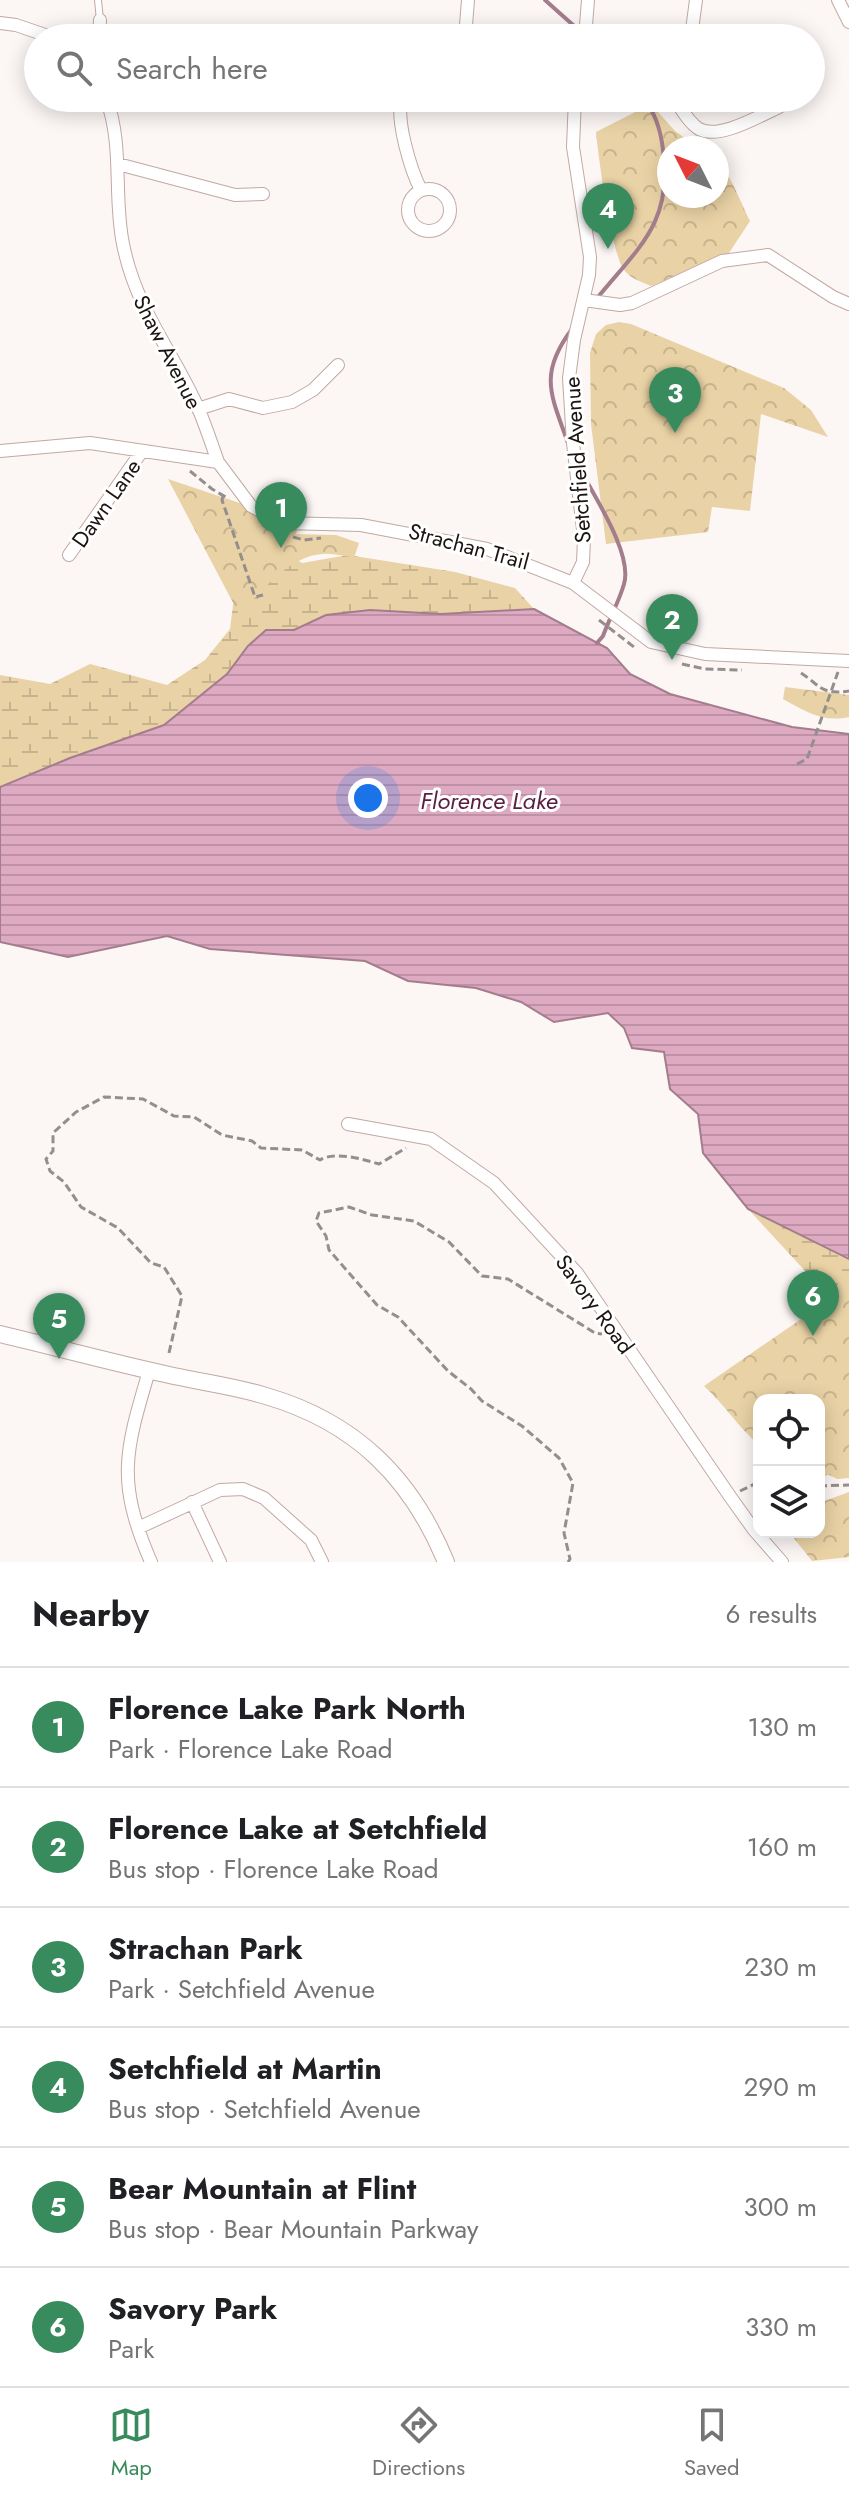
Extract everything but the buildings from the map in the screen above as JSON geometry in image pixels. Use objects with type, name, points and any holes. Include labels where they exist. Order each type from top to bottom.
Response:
[{"type":"street","points":[[466,24],[468,0]]},
{"type":"street","points":[[586,24],[588,0]]},
{"type":"street","points":[[693,24],[696,0]]},
{"type":"street","points":[[838,0],[849,22]]},
{"type":"street","points":[[100,20],[100,24]]},
{"type":"street","points":[[0,23],[24,28]]},
{"type":"street","name":"Shaw Avenue","points":[[111,112],[118,164],[122,242],[139,300],[198,409],[218,462],[251,506],[284,523],[361,525],[487,549],[573,583],[651,642],[705,654],[845,661]]},
{"type":"street","points":[[401,112],[411,170],[421,190]]},
{"type":"street","name":"Setchfield Avenue","points":[[573,583],[583,562],[584,538],[569,378],[590,257],[573,147],[574,112]]},
{"type":"street","points":[[685,112],[697,128],[709,133],[720,132],[767,112]]},
{"type":"street","points":[[118,164],[235,195],[263,194]]},
{"type":"street","points":[[584,300],[620,305],[632,303],[722,261],[768,255],[849,304]]},
{"type":"street","points":[[198,409],[229,399],[263,408],[292,402],[313,390],[338,365]]},
{"type":"street","points":[[0,451],[90,443],[218,462]]},
{"type":"street","name":"Dawn Lane","points":[[69,555],[142,451]]},
{"type":"street","name":"Savory Road","points":[[348,1124],[431,1139],[494,1183],[577,1273],[729,1495],[782,1562]]},
{"type":"street","points":[[0,1334],[149,1371],[264,1395],[323,1417],[387,1465],[432,1527],[446,1562]]},
{"type":"street","points":[[149,1371],[131,1429],[126,1458],[129,1505],[151,1562]]},
{"type":"street","points":[[138,1528],[220,1490],[232,1488],[256,1494],[311,1540],[322,1562]]},
{"type":"street","points":[[192,1502],[220,1562]]},
{"type":"lane","points":[[98,0],[100,20]]},
{"type":"path","points":[[172,455],[235,502]]},
{"type":"path","points":[[223,496],[255,597],[263,595]]},
{"type":"path","points":[[292,537],[304,540],[327,537]]},
{"type":"path","points":[[597,619],[644,653]]},
{"type":"path","points":[[797,764],[807,759],[845,661]]},
{"type":"path","points":[[680,663],[705,669],[743,670]]},
{"type":"path","points":[[793,671],[803,674],[817,688],[831,693],[849,691]]},
{"type":"path","points":[[169,1353],[182,1296],[164,1267],[151,1263],[118,1228],[81,1207],[64,1182],[50,1171],[46,1159],[53,1151],[53,1133],[76,1112],[104,1097],[143,1099],[174,1116],[194,1117],[222,1135],[252,1141],[261,1148],[302,1150],[320,1160],[325,1157],[362,1159],[379,1164],[404,1151],[411,1136]]},
{"type":"path","points":[[568,1562],[564,1533],[573,1483],[559,1458],[522,1426],[482,1401],[448,1371],[398,1317],[377,1305],[329,1250],[326,1236],[316,1221],[319,1213],[349,1207],[372,1215],[414,1221],[449,1242],[482,1276],[508,1279],[595,1333],[621,1337]]},
{"type":"path","points":[[729,1495],[753,1485]]},
{"type":"path","points":[[825,1486],[849,1485]]},
{"type":"green space","points":[[635,112],[658,112],[682,136],[657,136],[657,208],[729,208],[729,177],[750,221],[729,253],[651,286],[630,276],[619,261],[596,132]]},
{"type":"green space","points":[[619,322],[631,324],[784,388],[811,410],[828,437],[761,414],[750,511],[712,507],[708,532],[606,544],[591,424],[590,353],[596,334],[606,325]]},
{"type":"green space","points":[[168,479],[299,523],[296,534],[336,535],[359,543],[354,558],[327,554],[299,561],[266,586],[240,616]]},
{"type":"green space","points":[[271,543],[302,563],[348,555],[455,572],[515,588],[534,609],[441,614],[370,610],[326,615],[294,630],[266,630],[248,646],[227,674],[164,725],[0,787],[0,675],[50,684],[90,664],[167,685],[205,660],[230,629],[234,597]]},
{"type":"green space","points":[[785,687],[849,695],[849,717],[822,717],[807,712],[783,699]]},
{"type":"green space","points":[[748,1209],[849,1259],[849,1478],[837,1479],[825,1473],[825,1394],[753,1395],[743,1386],[829,1306],[808,1274]]},
{"type":"green space","points":[[849,1286],[849,1467],[825,1476],[825,1394],[753,1394],[753,1439],[704,1386]]},
{"type":"green space","points":[[849,1492],[849,1557],[812,1561],[794,1538],[825,1538],[825,1501]]},
{"type":"water","name":"Florence Lake","points":[[534,609],[607,648],[630,674],[670,694],[792,727],[849,734],[849,1259],[748,1209],[703,1153],[698,1114],[670,1089],[664,1052],[632,1048],[624,1028],[608,1013],[554,1022],[521,1002],[476,988],[408,981],[365,961],[210,949],[167,936],[68,957],[0,942],[0,787],[164,725],[227,674],[248,646],[266,630],[294,630],[326,615],[370,610],[441,614]]},
{"type":"waterway","points":[[545,0],[572,24]]},
{"type":"waterway","points":[[598,297],[639,248],[658,215],[665,175],[661,136],[652,112]]},
{"type":"waterway","points":[[568,443],[553,398],[551,372],[561,345],[572,329]]},
{"type":"waterway","points":[[580,469],[611,525],[625,572],[619,597],[597,643]]},
{"type":"place","name":"Setchfield at Martin","points":[[608,249]]},
{"type":"place","name":"Strachan Park","points":[[675,433]]},
{"type":"place","name":"Florence Lake Park North","points":[[281,548]]},
{"type":"place","name":"Florence Lake at Setchfield","points":[[672,660]]},
{"type":"place","name":"Savory Park","points":[[813,1336]]},
{"type":"place","name":"Bear Mountain at Flint","points":[[59,1359]]}]
